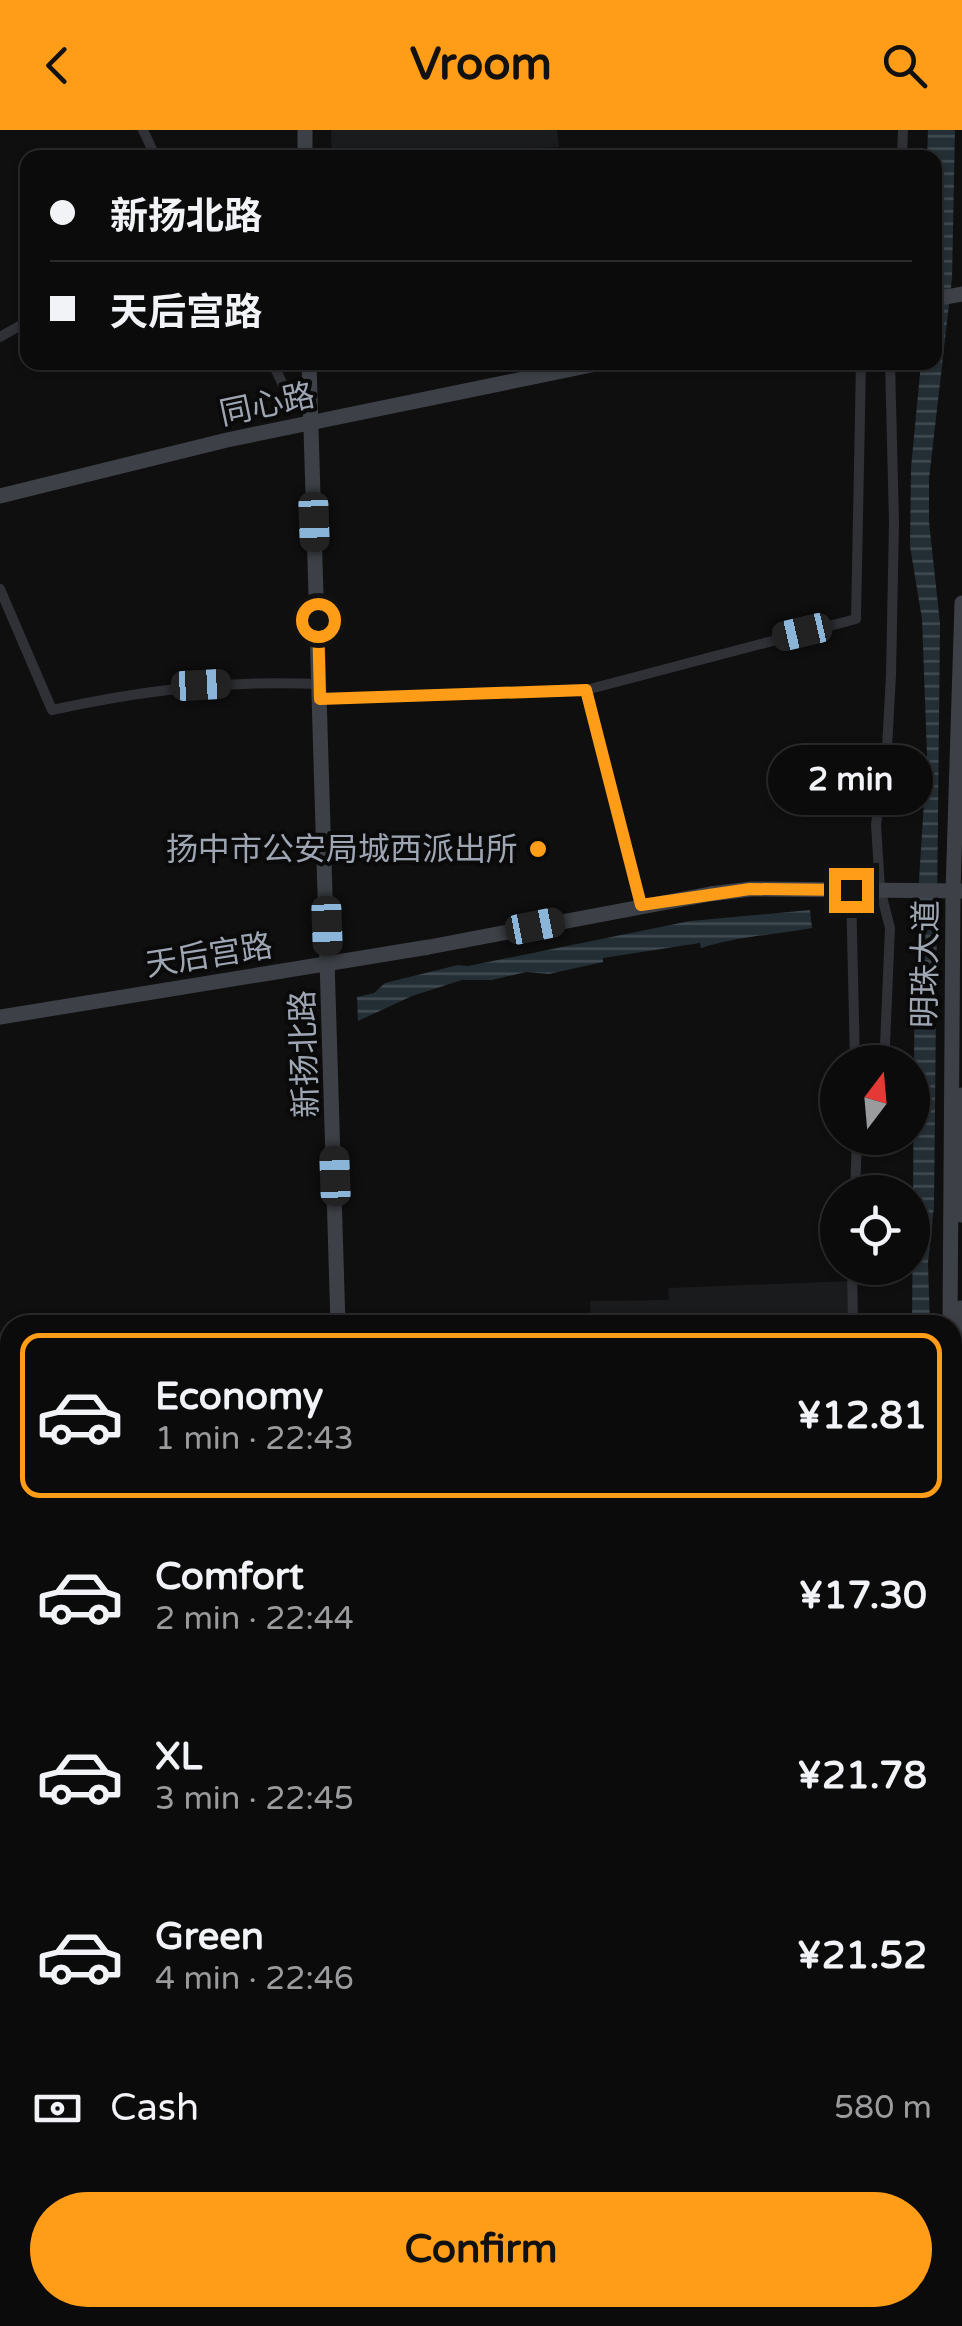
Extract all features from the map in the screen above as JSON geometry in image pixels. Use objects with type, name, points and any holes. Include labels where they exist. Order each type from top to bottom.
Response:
[{"type":"street","points":[[276,370],[286,390],[310,402]]},
{"type":"street","name":"新扬北路","points":[[309,370],[338,1315]]},
{"type":"street","name":"同心路","points":[[0,496],[310,422],[567,370]]},
{"type":"street","points":[[0,589],[52,710],[171,687],[261,682],[320,692],[586,690],[856,619],[861,370]]},
{"type":"street","points":[[885,1045],[890,928],[880,888],[876,824],[886,766],[891,674],[894,522],[890,370]]},
{"type":"street","name":"明珠大道","points":[[958,1315],[953,891],[962,603]]},
{"type":"street","points":[[586,690],[641,905]]},
{"type":"street","name":"天后宫路","points":[[0,1016],[750,889],[953,891]]},
{"type":"street","points":[[851,890],[855,1045]]},
{"type":"street","name":"明珠大道","points":[[950,1315],[962,1095]]},
{"type":"street","points":[[852,1285],[853,1315]]},
{"type":"shaded area","points":[[331,130],[557,130],[559,147],[502,150],[332,150]]},
{"type":"shaded area","points":[[928,130],[955,130],[952,278],[942,365],[942,150],[927,150]]},
{"type":"shaded area","points":[[920,370],[941,370],[929,479],[929,522],[940,623],[934,1206],[930,1244],[930,1175],[913,1175],[913,1155],[930,1155],[930,1045],[914,1045],[915,943],[927,755],[922,619],[910,546],[911,468]]},
{"type":"shaded area","points":[[810,910],[812,928],[701,948],[700,943],[603,958],[603,962],[549,974],[526,972],[492,980],[462,980],[412,996],[358,1021],[357,997],[374,993],[385,983],[458,965],[690,921]]},
{"type":"shaded area","points":[[820,1282],[851,1285],[850,1315],[591,1315],[590,1301],[669,1300],[668,1288]]},
{"type":"shaded area","points":[[912,1285],[929,1285],[930,1315],[912,1315]]},
{"type":"place","name":"扬中市公安局城西派出所","points":[[538,849]]},
{"type":"route","points":[[318,620],[320,699],[586,690],[641,905],[750,889],[851,890]]}]
